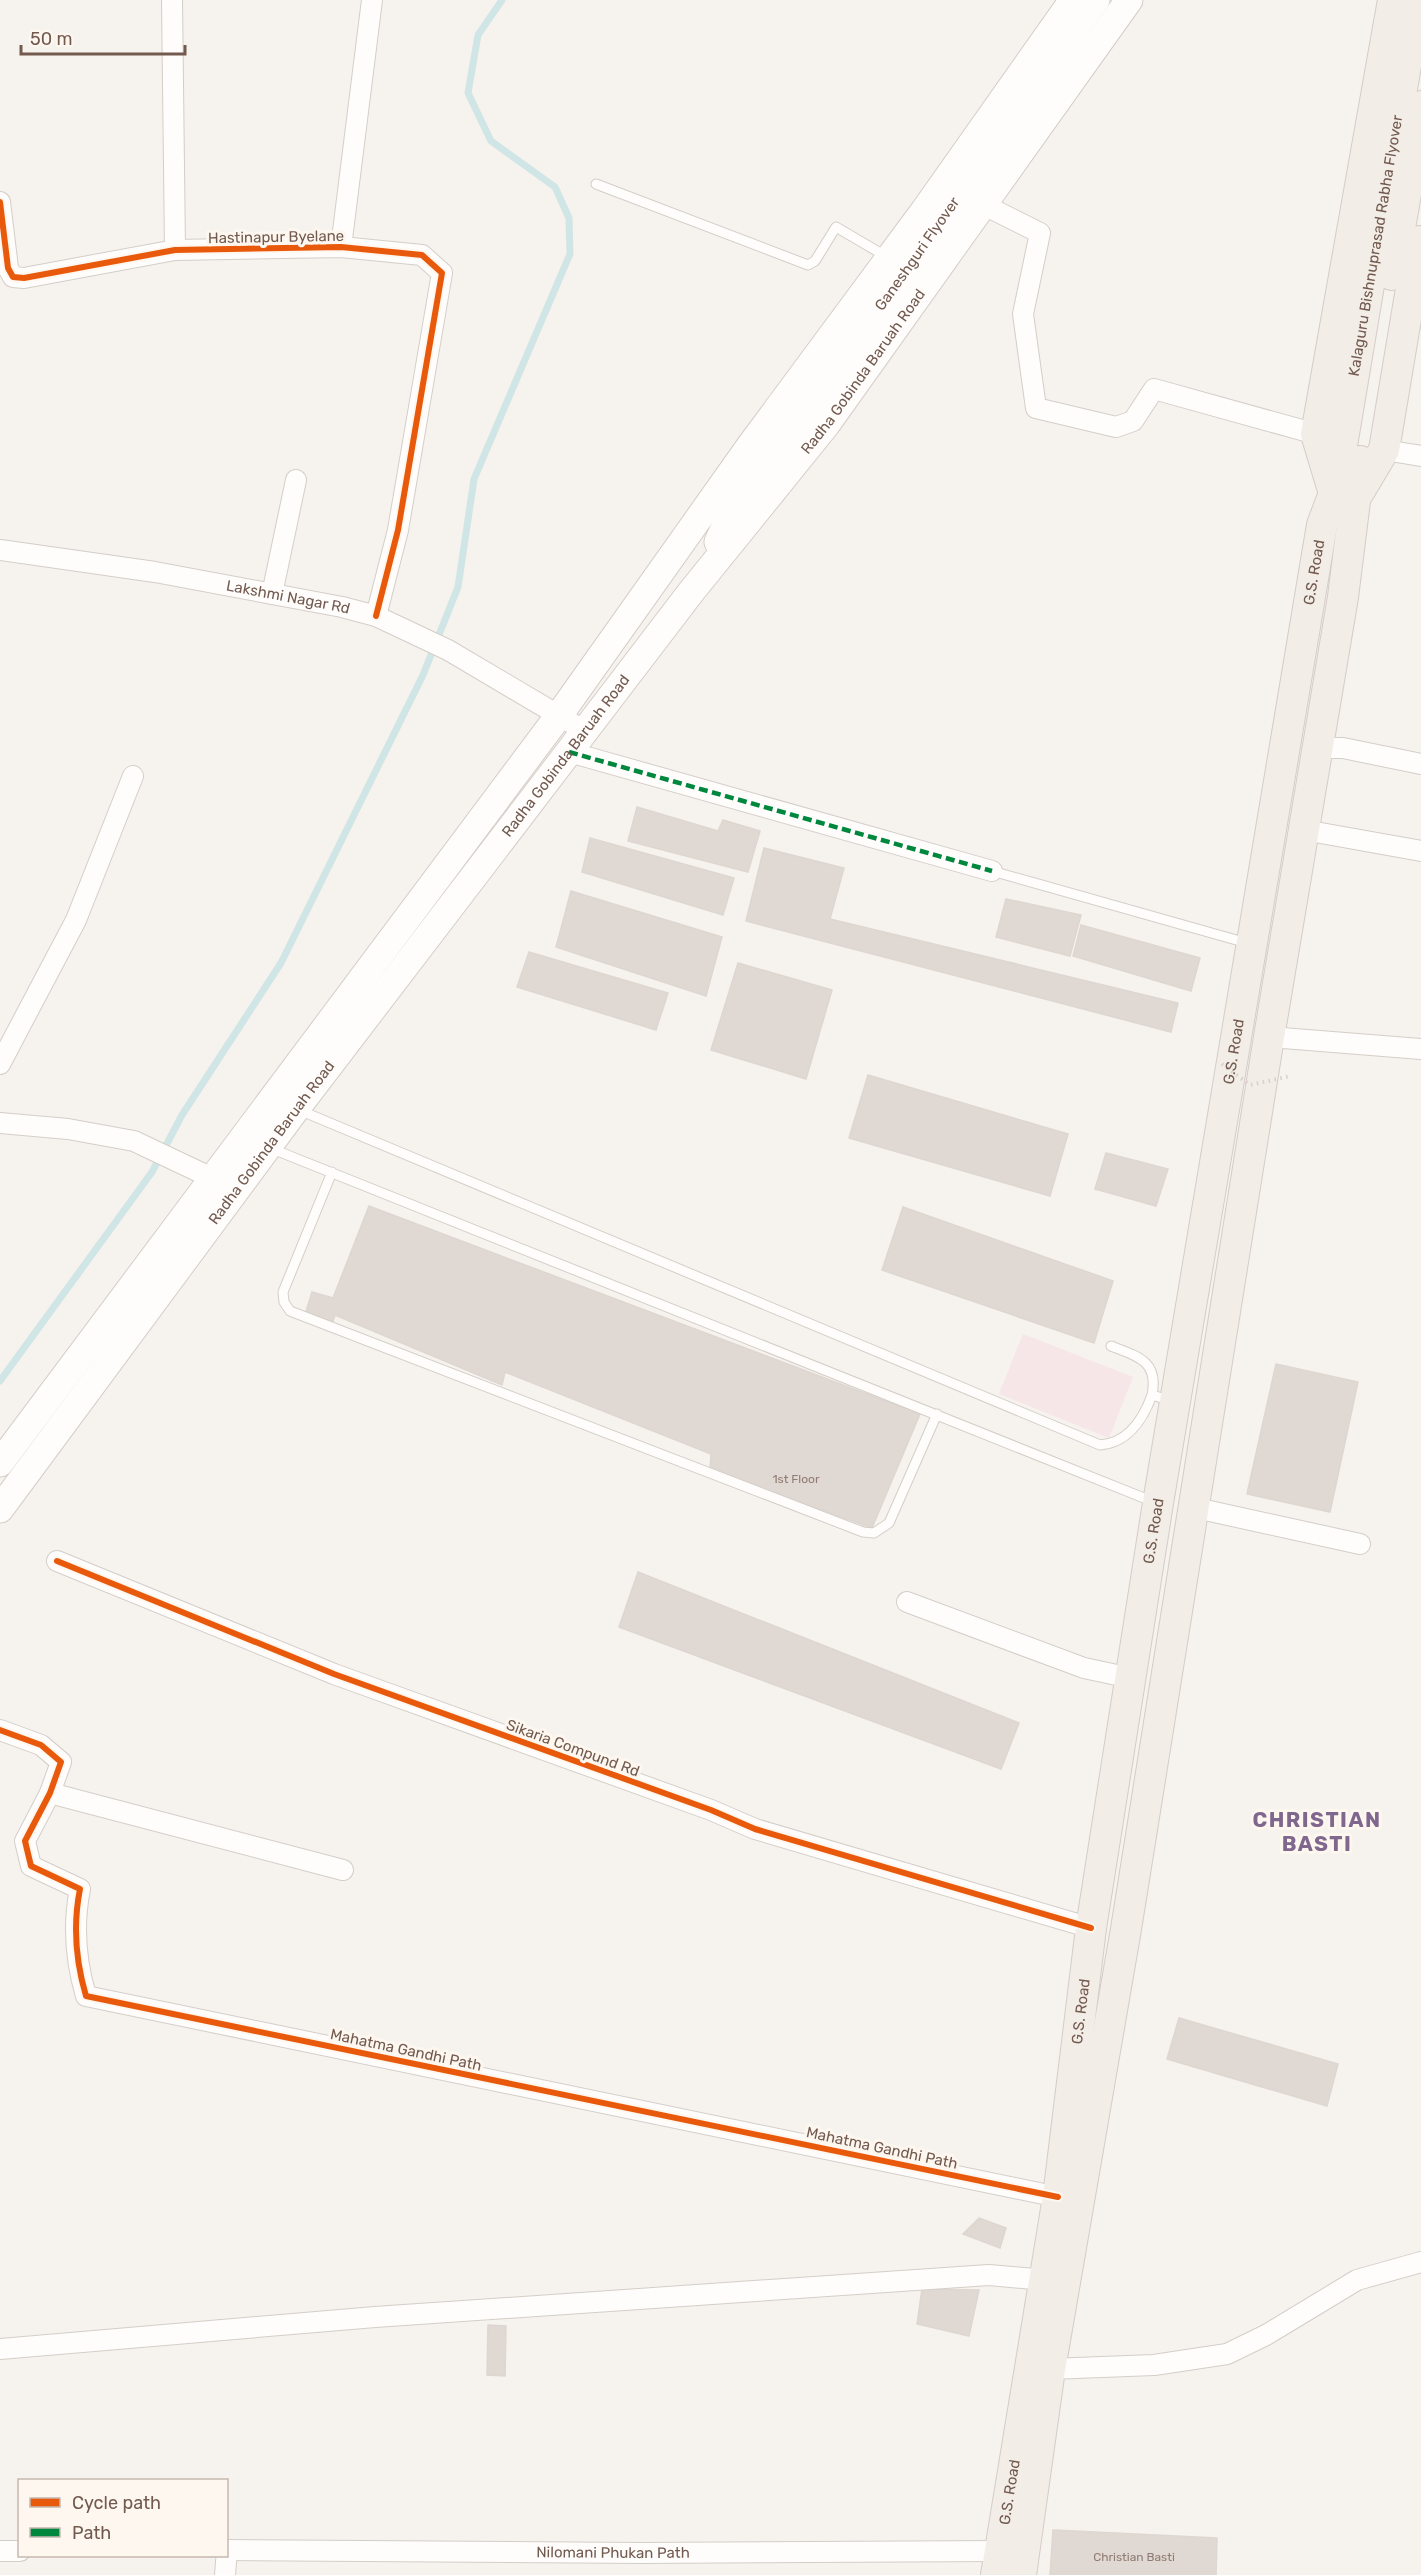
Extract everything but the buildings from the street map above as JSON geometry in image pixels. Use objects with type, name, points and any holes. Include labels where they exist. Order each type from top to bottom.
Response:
[{"type":"main road","name":"Radha Gobinda Baruah Road","points":[[0,1463],[560,714],[674,552],[889,258],[1073,0]]},
{"type":"main road","name":"Ganeshguri Flyover","points":[[703,577],[740,498],[884,301],[1096,0]]},
{"type":"main road","name":"Radha Gobinda Baruah Road","points":[[0,1509],[296,1109],[703,577],[826,425],[1129,0]]},
{"type":"main road","points":[[1343,497],[1351,442],[1393,0]]},
{"type":"main road","name":"Kalaguru Bishnuprasad Rabha Flyover","points":[[1343,497],[1417,0]]},
{"type":"main road","name":"Kalaguru Bishnuprasad Rabha Flyover","points":[[1351,442],[1421,106]]},
{"type":"main road","points":[[1351,442],[1421,229]]},
{"type":"main road","name":"G.S. Road","points":[[1021,2575],[1050,2369],[1196,1508],[1269,1037],[1353,528],[1343,497]]},
{"type":"main road","name":"G.S. Road","points":[[998,2563],[1058,2197],[1091,1928],[1158,1503],[1160,1411],[1251,944],[1322,525],[1343,497]]},
{"type":"main road","name":"Ganeshguri Flyover","points":[[674,552],[740,498]]},
{"type":"street","points":[[172,0],[175,250]]},
{"type":"street","name":"Hastinapur Byelane","points":[[341,247],[372,0]]},
{"type":"street","name":"Hastinapur Byelane","points":[[0,202],[8,268],[13,277],[24,278],[175,250],[341,247],[423,255],[442,273],[398,530],[376,616]]},
{"type":"street","points":[[982,204],[1040,233],[1023,314],[1036,408],[1116,427],[1133,421],[1154,389],[1351,442],[1421,456]]},
{"type":"street","points":[[272,594],[296,480]]},
{"type":"street","name":"Lakshmi Nagar Rd","points":[[0,550],[155,572],[376,616],[448,650],[560,714],[585,731]]},
{"type":"street","points":[[1317,748],[1343,748],[1421,764]]},
{"type":"street","points":[[569,752],[992,871]]},
{"type":"street","points":[[0,1064],[76,920],[133,776]]},
{"type":"street","points":[[1304,830],[1421,851]]},
{"type":"street","points":[[1269,1037],[1421,1049]]},
{"type":"street","points":[[0,1123],[68,1130],[134,1141],[212,1178]]},
{"type":"street","points":[[1196,1508],[1360,1544]]},
{"type":"street","name":"Sikaria Compund Rd","points":[[57,1561],[334,1674],[711,1810],[755,1829],[1091,1928]]},
{"type":"street","points":[[907,1602],[1084,1668],[1131,1678]]},
{"type":"street","name":"Mahatma Gandhi Path","points":[[0,1730],[41,1745],[62,1762],[50,1793],[25,1841],[31,1866],[80,1890],[77,1903],[78,1968],[86,1996],[1058,2197]]},
{"type":"street","points":[[50,1793],[343,1870]]},
{"type":"street","points":[[1050,2369],[1154,2366],[1227,2354],[1266,2335],[1357,2280],[1421,2262]]},
{"type":"street","points":[[0,2349],[375,2317],[977,2276],[1045,2280]]},
{"type":"street","name":"Nilomani Phukan Path","points":[[228,2550],[640,2553],[998,2563]]},
{"type":"street","points":[[0,2551],[18,2551]]},
{"type":"street","points":[[225,2575],[226,2557]]},
{"type":"lane","points":[[596,184],[808,265],[815,261],[836,227],[889,258]]},
{"type":"lane","points":[[992,871],[1251,944]]},
{"type":"lane","points":[[296,1109],[1100,1445],[1113,1444],[1122,1439],[1160,1411],[1152,1370],[1139,1357],[1110,1346]]},
{"type":"lane","points":[[268,1147],[1158,1503]]},
{"type":"lane","points":[[332,1172],[283,1292],[284,1302],[290,1311],[863,1532],[874,1533],[889,1524],[937,1414]]},
{"type":"path","points":[[1222,1064],[1250,1085],[1291,1076]]},
{"type":"shaded area","points":[[1023,1334],[1133,1377],[1109,1438],[999,1394]]},
{"type":"waterway","points":[[0,1381],[152,1172],[182,1115],[281,963],[423,675],[458,587],[474,479],[570,254],[569,218],[555,187],[491,141],[468,93],[478,35],[502,0]]},
{"type":"marked path","points":[[569,752],[992,871]]},
{"type":"cycle path","points":[[0,202],[8,268],[13,277],[24,278],[175,250],[341,247],[422,255],[442,273],[398,530],[376,616]]},
{"type":"cycle path","points":[[57,1561],[334,1674],[711,1810],[755,1829],[1091,1928]]},
{"type":"cycle path","points":[[0,1730],[41,1745],[61,1762],[50,1793],[25,1841],[31,1866],[80,1889],[77,1943],[86,1996],[1058,2197]]},
{"type":"district","name":"CHRISTIAN BASTI","points":[[1317,1831]]}]
